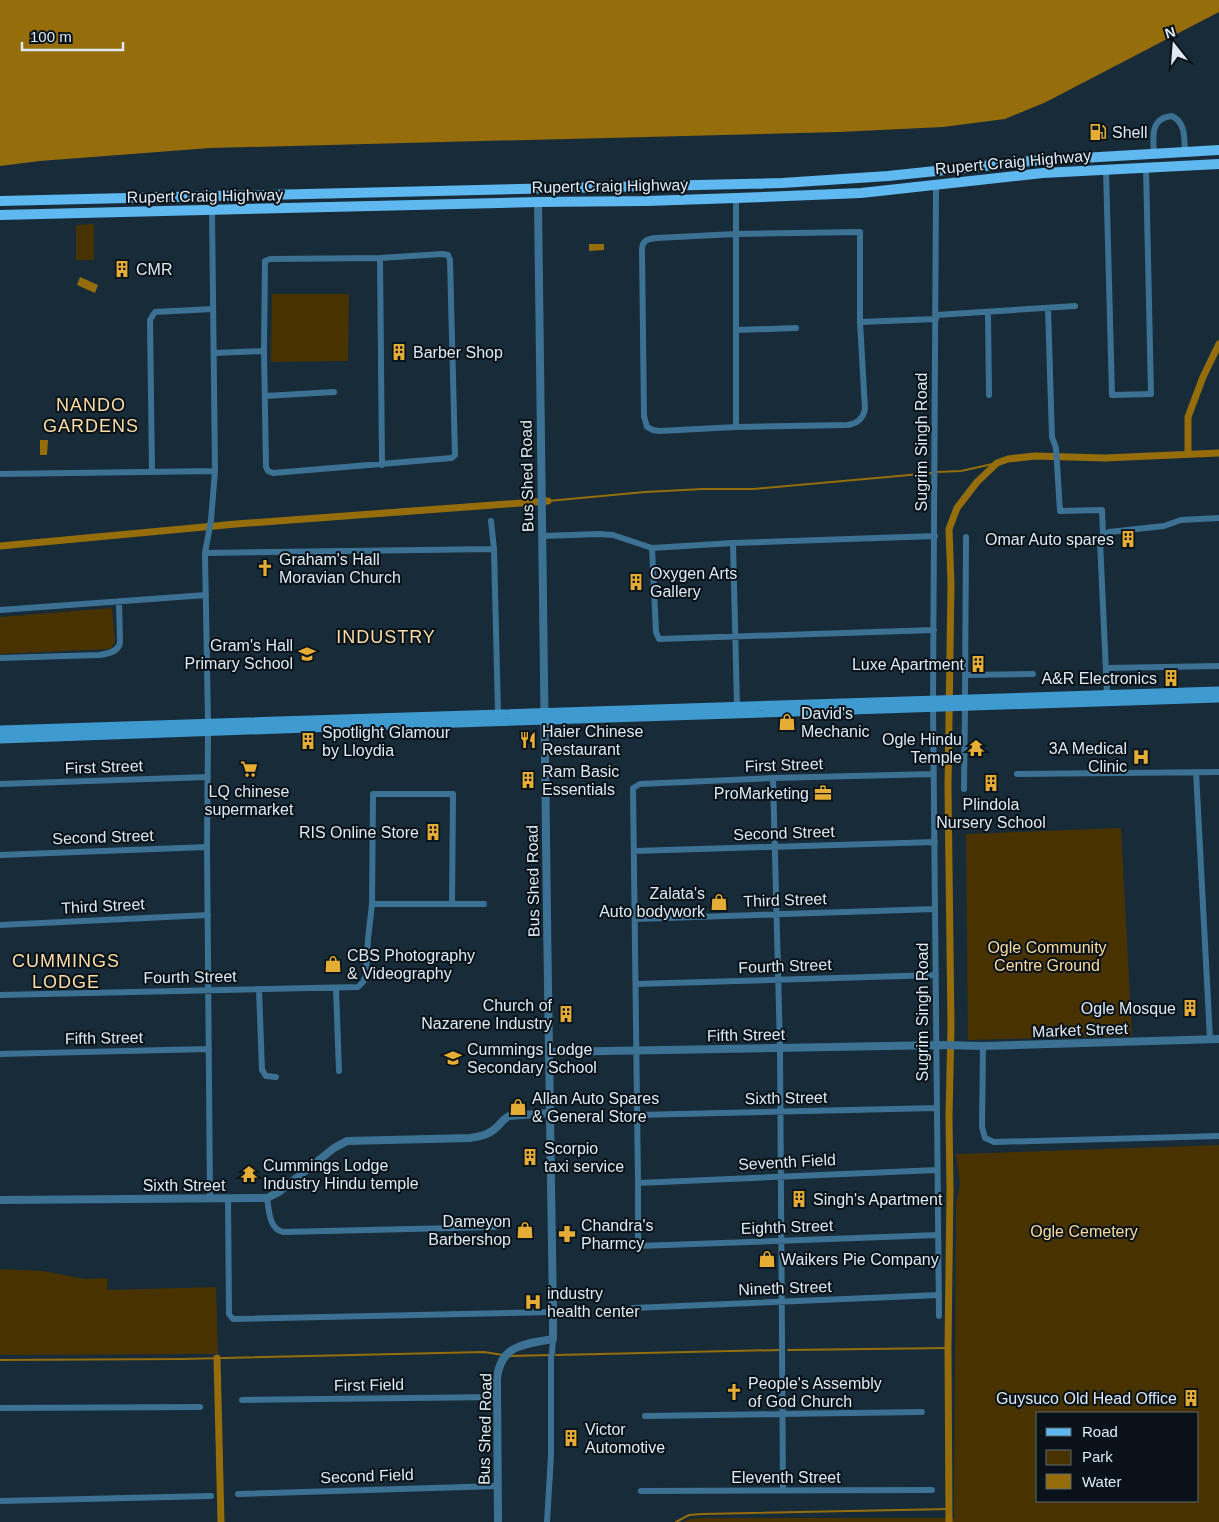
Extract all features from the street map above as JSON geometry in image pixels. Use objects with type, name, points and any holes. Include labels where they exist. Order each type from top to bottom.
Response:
[{"type":"main road","name":"Rupert Craig Highway","points":[[0,201],[782,183],[888,176],[1031,161],[1219,150]]},
{"type":"main road","name":"Rupert Craig Highway","points":[[0,215],[736,198],[861,192],[1042,173],[1219,164]]},
{"type":"main road","points":[[964,702],[1107,694],[1219,691]]},
{"type":"main road","points":[[0,730],[208,727],[964,702],[1219,698]]},
{"type":"main road","points":[[0,739],[498,713],[543,716],[736,706],[934,703]]},
{"type":"street","points":[[1154,153],[1153,138],[1158,121],[1172,116],[1182,125],[1184,152]]},
{"type":"street","points":[[1106,169],[1112,395],[1151,394],[1146,167]]},
{"type":"street","name":"Sugrim Singh Road","points":[[936,184],[934,774],[936,975],[939,1045],[937,1108],[939,1316]]},
{"type":"street","points":[[736,198],[736,427]]},
{"type":"street","name":"Bus Shed Road","points":[[498,1522],[497,1378],[499,1366],[501,1361],[522,1344],[552,1339],[553,1312],[543,716],[538,202]]},
{"type":"street","points":[[210,1198],[207,847],[208,727],[205,554],[211,520],[215,471],[212,210]]},
{"type":"street","points":[[860,232],[860,322],[865,409],[862,418],[853,424],[659,431],[647,427],[644,416],[643,244],[651,238],[736,234],[860,232]]},
{"type":"street","points":[[442,254],[448,255],[450,260],[455,455],[452,458],[382,465],[268,472],[266,467],[264,351],[265,261],[270,259],[380,258],[442,254]]},
{"type":"street","points":[[380,258],[382,465]]},
{"type":"street","points":[[860,322],[1075,306]]},
{"type":"street","points":[[152,472],[150,320],[155,312],[213,308]]},
{"type":"street","points":[[1048,308],[1052,437],[1056,448],[1060,511],[1102,510],[1103,536]]},
{"type":"street","points":[[988,312],[989,395]]},
{"type":"street","points":[[736,330],[796,328]]},
{"type":"street","points":[[214,353],[264,351]]},
{"type":"street","points":[[265,396],[334,392]]},
{"type":"street","points":[[0,474],[215,471]]},
{"type":"street","points":[[1107,694],[1100,541],[1103,536],[1108,532],[1164,526],[1181,520],[1219,518]]},
{"type":"street","points":[[491,521],[494,549],[498,713]]},
{"type":"street","points":[[542,536],[613,535],[652,548],[733,543],[935,536]]},
{"type":"street","points":[[964,789],[966,538]]},
{"type":"street","points":[[733,543],[736,706]]},
{"type":"street","points":[[652,548],[656,632],[658,638],[662,640],[934,630]]},
{"type":"street","points":[[205,554],[494,549]]},
{"type":"street","points":[[0,610],[206,595]]},
{"type":"street","points":[[0,658],[100,655],[115,650],[119,647],[120,643],[119,601]]},
{"type":"street","points":[[1106,668],[1219,666]]},
{"type":"street","points":[[965,675],[1033,674]]},
{"type":"street","points":[[1196,772],[1210,1039]]},
{"type":"street","points":[[1018,774],[1219,772]]},
{"type":"street","name":"First Street","points":[[634,851],[634,788],[636,785],[773,778],[934,774]]},
{"type":"street","name":"First Street","points":[[0,784],[208,777]]},
{"type":"street","points":[[773,778],[780,1048],[783,1490]]},
{"type":"street","points":[[452,904],[453,794],[373,794],[372,904],[452,904],[484,904]]},
{"type":"street","name":"Second Street","points":[[634,851],[935,842]]},
{"type":"street","name":"Second Street","points":[[0,855],[207,847]]},
{"type":"street","points":[[634,851],[638,1183]]},
{"type":"street","name":"Fourth Street","points":[[0,995],[354,988],[361,985],[366,975],[372,904]]},
{"type":"street","name":"Third Street","points":[[635,919],[935,909]]},
{"type":"street","name":"Third Street","points":[[0,925],[208,915]]},
{"type":"street","name":"Fourth Street","points":[[636,984],[936,975]]},
{"type":"street","points":[[336,988],[338,1071]]},
{"type":"street","points":[[259,989],[262,1070],[266,1076],[276,1076]]},
{"type":"street","name":"Market Street","points":[[939,1045],[1096,1044],[1219,1039]]},
{"type":"street","name":"Fifth Street","points":[[550,1052],[939,1045]]},
{"type":"street","points":[[983,1046],[982,1127],[985,1138],[994,1142],[1219,1136]]},
{"type":"street","name":"Fifth Street","points":[[0,1054],[209,1049]]},
{"type":"street","name":"Sixth Street","points":[[637,1115],[937,1108]]},
{"type":"street","points":[[494,1227],[283,1232],[275,1229],[273,1225],[267,1198],[283,1190],[344,1142],[470,1138],[492,1132],[503,1119],[509,1116],[551,1113]]},
{"type":"street","name":"Seventh Field","points":[[638,1183],[937,1170]]},
{"type":"street","name":"Eighth Street","points":[[638,1183],[638,1246],[938,1234]]},
{"type":"street","points":[[228,1198],[229,1314],[233,1318],[553,1312]]},
{"type":"street","name":"Sixth Street","points":[[0,1200],[267,1198]]},
{"type":"street","name":"Nineth Street","points":[[633,1308],[938,1295]]},
{"type":"street","points":[[547,1522],[551,1455],[552,1339]]},
{"type":"street","name":"First Field","points":[[242,1400],[498,1398]]},
{"type":"street","points":[[0,1408],[200,1407]]},
{"type":"street","points":[[645,1416],[922,1412]]},
{"type":"street","name":"Second Field","points":[[238,1494],[498,1486]]},
{"type":"street","name":"Eleventh Street","points":[[641,1491],[932,1490]]},
{"type":"street","points":[[0,1501],[211,1496]]},
{"type":"green space","points":[[94,224],[94,260],[76,260],[76,225]]},
{"type":"green space","points":[[272,294],[349,294],[348,361],[271,362]]},
{"type":"green space","points":[[112,608],[115,643],[110,649],[0,654],[0,617]]},
{"type":"green space","name":"Ogle Community Centre Ground","points":[[1121,828],[1132,1036],[968,1040],[966,834]]},
{"type":"green space","name":"Ogle Cemetery","points":[[1219,1145],[1219,1522],[683,1522],[702,1518],[954,1518],[956,1204],[960,1184],[956,1154]]},
{"type":"green space","points":[[0,1269],[43,1271],[85,1279],[108,1278],[107,1290],[216,1287],[218,1354],[0,1355]]},
{"type":"water","points":[[0,0],[1219,0],[1219,12],[1046,102],[1005,119],[943,127],[839,132],[210,148],[40,161],[0,166]]},
{"type":"water","points":[[589,244],[604,244],[604,250],[589,251]]},
{"type":"water","points":[[80,277],[98,285],[95,293],[77,285]]},
{"type":"water","points":[[40,440],[48,440],[47,455],[40,455]]},
{"type":"waterway","points":[[1188,454],[1188,417],[1203,377],[1219,344]]},
{"type":"waterway","points":[[949,1522],[948,1348],[951,1026],[948,787],[951,584],[949,529],[957,508],[977,482],[997,463],[1008,459],[1035,456],[1105,458],[1219,453]]},
{"type":"waterway","points":[[937,472],[961,471],[997,463]]},
{"type":"waterway","points":[[548,501],[645,492],[754,489],[932,473]]},
{"type":"waterway","points":[[0,546],[236,524],[548,501]]},
{"type":"waterway","points":[[788,1350],[948,1348]]},
{"type":"waterway","points":[[556,1355],[780,1350]]},
{"type":"waterway","points":[[0,1360],[182,1359],[484,1352],[503,1355]]},
{"type":"waterway","points":[[510,1356],[550,1355]]},
{"type":"waterway","points":[[217,1358],[221,1522]]},
{"type":"waterway","points":[[676,1522],[689,1515],[702,1514],[949,1509]]},
{"type":"place","name":"Shell","points":[[1098,132]]},
{"type":"place","name":"CMR","points":[[122,269]]},
{"type":"place","name":"Barber Shop","points":[[399,352]]},
{"type":"place","name":"Omar Auto spares","points":[[1128,539]]},
{"type":"place","name":"Graham's Hall Moravian Church","points":[[265,568]]},
{"type":"place","name":"Oxygen Arts Gallery","points":[[636,582]]},
{"type":"place","name":"Gram's Hall Primary School","points":[[307,654]]},
{"type":"place","name":"Luxe Apartment","points":[[978,664]]},
{"type":"place","name":"A&R Electronics","points":[[1171,678]]},
{"type":"place","name":"David's Mechanic","points":[[787,722]]},
{"type":"place","name":"Haier Chinese Restaurant","points":[[528,740]]},
{"type":"place","name":"Spotlight Glamour by Lloydia","points":[[308,741]]},
{"type":"place","name":"Ogle Hindu Temple","points":[[976,748]]},
{"type":"place","name":"3A Medical Clinic","points":[[1141,757]]},
{"type":"place","name":"LQ chinese supermarket","points":[[249,769]]},
{"type":"place","name":"Ram Basic Essentials","points":[[528,780]]},
{"type":"place","name":"Plindola Nursery School","points":[[991,783]]},
{"type":"place","name":"ProMarketing","points":[[823,793]]},
{"type":"place","name":"RIS Online Store","points":[[433,832]]},
{"type":"place","name":"Zalata's Auto bodywork","points":[[719,902]]},
{"type":"place","name":"CBS Photography & Videography","points":[[333,964]]},
{"type":"place","name":"Ogle Mosque","points":[[1190,1008]]},
{"type":"place","name":"Church of Nazarene Industry","points":[[566,1014]]},
{"type":"place","name":"Cummings Lodge Secondary School","points":[[453,1058]]},
{"type":"place","name":"Allan Auto Spares & General Store","points":[[518,1107]]},
{"type":"place","name":"Scorpio taxi service","points":[[530,1157]]},
{"type":"place","name":"Cummings Lodge Industry Hindu temple","points":[[249,1174]]},
{"type":"place","name":"Singh's Apartment","points":[[799,1199]]},
{"type":"place","name":"Dameyon Barbershop","points":[[525,1230]]},
{"type":"place","name":"Chandra's Pharmcy","points":[[567,1234]]},
{"type":"place","name":"Waikers Pie Company","points":[[767,1259]]},
{"type":"place","name":"industry health center","points":[[533,1302]]},
{"type":"place","name":"People's Assembly of God Church","points":[[734,1392]]},
{"type":"place","name":"Guysuco Old Head Office","points":[[1191,1398]]},
{"type":"place","name":"Victor Automotive","points":[[571,1438]]},
{"type":"district","name":"NANDO GARDENS","points":[[91,415]]},
{"type":"district","name":"INDUSTRY","points":[[386,637]]},
{"type":"district","name":"CUMMINGS LODGE","points":[[66,971]]}]
